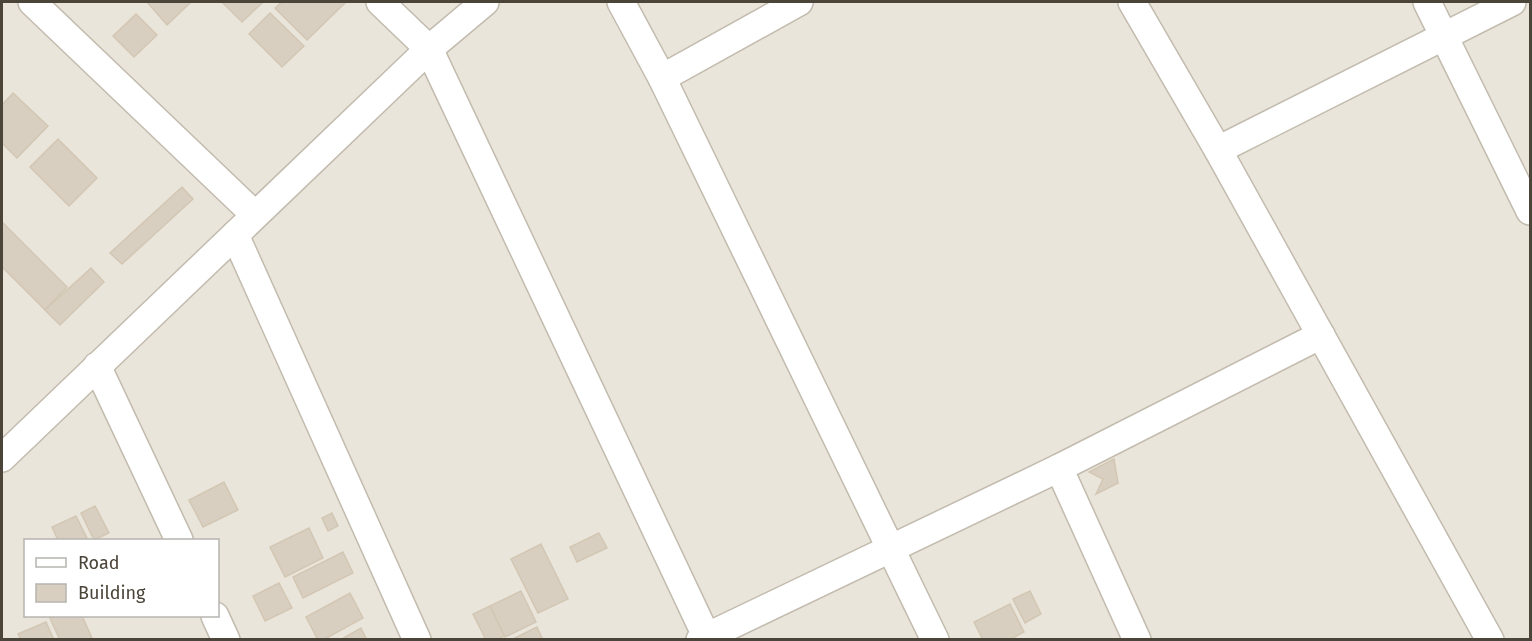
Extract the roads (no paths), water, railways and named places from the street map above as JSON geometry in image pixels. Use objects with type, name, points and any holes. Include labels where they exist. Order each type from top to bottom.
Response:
[{"type":"street","points":[[32,2],[255,215]]},
{"type":"street","points":[[380,2],[429,49],[705,638],[890,546],[1059,468],[1321,335]]},
{"type":"street","points":[[2,458],[429,49],[485,2]]},
{"type":"street","points":[[621,2],[662,78],[935,639]]},
{"type":"street","points":[[662,78],[799,2]]},
{"type":"street","points":[[1132,2],[1218,150],[1490,639]]},
{"type":"street","points":[[1427,2],[1530,211]]},
{"type":"street","points":[[1218,150],[1512,2]]},
{"type":"street","points":[[235,235],[417,639]]},
{"type":"street","points":[[97,366],[179,539]]},
{"type":"street","points":[[1059,468],[1137,639]]}]
